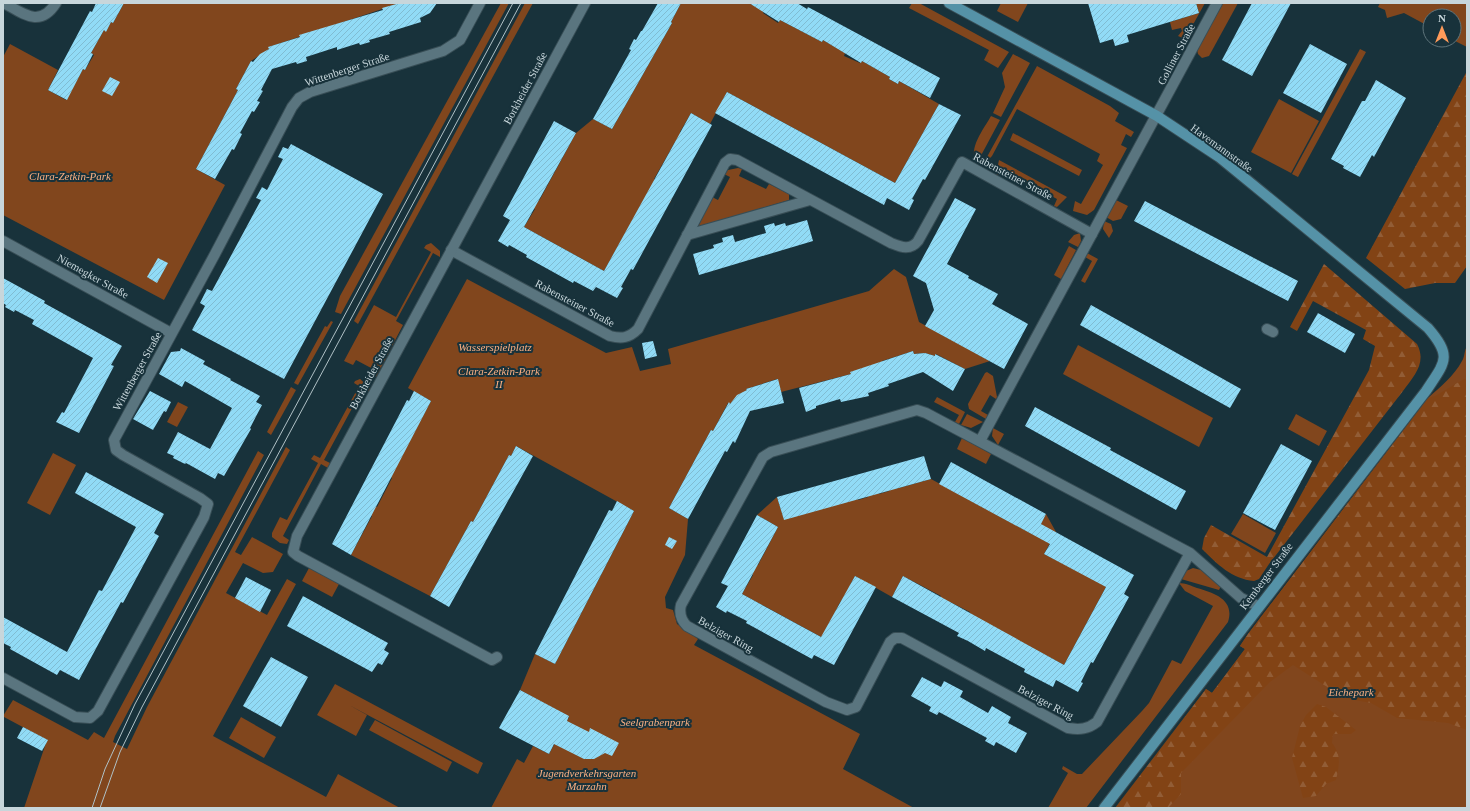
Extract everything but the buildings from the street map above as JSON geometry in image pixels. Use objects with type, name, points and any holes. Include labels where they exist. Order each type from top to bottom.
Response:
[{"type":"main road","name":"Havemannstraße","points":[[949,3],[1157,116],[1218,157],[1428,328],[1439,341],[1444,350],[1444,358]]},
{"type":"main road","name":"Kemberger Straße","points":[[1104,808],[1258,606],[1426,391],[1441,368],[1444,358]]},
{"type":"street","points":[[4,3],[30,17],[35,18],[50,14],[56,3]]},
{"type":"street","name":"Wittenberger Straße","points":[[3,678],[75,718],[84,719],[95,714],[107,697],[204,517],[208,504],[123,455],[116,450],[114,440],[117,431],[172,333],[295,102],[310,92],[443,51],[460,40],[480,3]]},
{"type":"street","name":"Borkheider Straße","points":[[497,657],[492,660],[293,552],[297,536],[585,3]]},
{"type":"street","name":"Golliner Straße","points":[[1157,116],[1217,3]]},
{"type":"street","points":[[980,441],[1157,116]]},
{"type":"street","name":"Rabensteiner Straße","points":[[451,250],[610,336],[619,338],[632,335],[638,329],[724,163],[730,159],[737,160],[891,243],[908,248],[915,244],[922,234],[962,162],[1092,234]]},
{"type":"street","points":[[687,235],[810,200]]},
{"type":"street","name":"Niemegker Straße","points":[[3,241],[172,333]]},
{"type":"street","name":"Belziger Ring","points":[[1190,553],[1097,722],[1090,728],[1083,729],[1068,728],[902,638],[895,638],[890,642],[856,706],[847,710],[760,667],[683,622],[680,611],[681,605],[763,457],[771,452],[917,410],[926,413],[980,441],[1190,553],[1241,598],[1258,606]]},
{"type":"green space","name":"Clara-Zetkin-Park","points":[[121,3],[400,3],[269,47],[269,49],[251,61],[236,89],[238,90],[196,169],[225,185],[164,300],[3,215],[3,57],[10,44],[58,70],[48,90],[66,100],[83,69],[85,70],[94,55],[91,53],[104,30],[106,31],[111,22],[113,23],[123,5]]},
{"type":"green space","points":[[501,3],[509,3],[341,314],[335,312],[340,296]]},
{"type":"green space","points":[[525,3],[533,3],[358,324],[354,321]]},
{"type":"green space","points":[[681,3],[749,3],[764,11],[763,13],[778,23],[780,20],[822,42],[823,40],[845,53],[844,56],[860,63],[862,61],[890,77],[889,79],[898,84],[899,81],[939,104],[895,183],[727,92],[710,124],[691,113],[680,132],[682,133],[677,143],[675,142],[654,179],[675,191],[670,203],[649,191],[604,271],[524,227],[535,209],[533,208],[540,199],[576,133],[593,119],[612,129],[672,23],[671,22]]},
{"type":"green space","points":[[912,3],[919,3],[1009,52],[998,68],[984,60],[989,50],[909,8]]},
{"type":"green space","points":[[1001,3],[1028,3],[1018,22],[997,11]]},
{"type":"green space","points":[[1196,3],[1205,3],[1185,39],[1178,36],[1182,31],[1181,28],[1172,30],[1170,22],[1199,13]]},
{"type":"green space","points":[[1223,3],[1238,3],[1209,56],[1202,58],[1198,54],[1197,50]]},
{"type":"green space","points":[[1380,3],[1467,3],[1467,47],[1462,44],[1462,8],[1422,8],[1422,23],[1404,13],[1387,18],[1385,10],[1378,7]]},
{"type":"green space","points":[[1360,49],[1366,52],[1298,177],[1292,174]]},
{"type":"green space","points":[[1013,54],[1030,63],[1001,117],[993,113],[1005,87],[1002,73]]},
{"type":"green space","points":[[1037,66],[1110,106],[1119,113],[1115,121],[1134,132],[1131,137],[1126,134],[1121,145],[1127,148],[1094,210],[1087,215],[1073,211],[1075,201],[1081,204],[1103,165],[1097,161],[1100,154],[1017,109],[992,156],[982,166]]},
{"type":"green space","points":[[1467,71],[1467,266],[1455,283],[1435,283],[1405,289],[1366,258]]},
{"type":"green space","points":[[1279,99],[1319,121],[1291,173],[1251,152]]},
{"type":"green space","points":[[991,116],[1000,120],[977,163],[974,157],[975,145]]},
{"type":"green space","points":[[1013,133],[1082,170],[1079,176],[1010,140]]},
{"type":"green space","points":[[999,160],[1067,197],[1057,207],[1054,206],[1057,199],[1001,169],[998,175],[996,174]]},
{"type":"green space","points":[[738,168],[742,169],[739,176],[766,189],[769,184],[789,194],[789,200],[698,227],[712,197],[718,200],[730,177],[724,174],[728,170]]},
{"type":"green space","points":[[1116,200],[1128,206],[1121,219],[1113,221],[1106,217]]},
{"type":"green space","points":[[1104,221],[1111,224],[1113,231],[1109,238],[1103,229]]},
{"type":"green space","points":[[1080,233],[1081,241],[1078,247],[1068,242],[1074,235]]},
{"type":"green space","points":[[431,243],[440,251],[440,257],[433,253],[396,321],[403,325],[376,377],[370,375],[373,369],[356,360],[353,365],[344,361],[374,305],[396,317],[431,252],[424,248],[426,245]]},
{"type":"green space","points":[[1069,246],[1076,250],[1061,279],[1054,275]]},
{"type":"green space","points":[[1087,253],[1098,259],[1085,283],[1081,281],[1092,261],[1085,257]]},
{"type":"green space","points":[[1324,264],[1417,344],[1421,357],[1420,363],[1415,375],[1259,579],[1254,581],[1246,580],[1225,570],[1202,549],[1204,538],[1211,525],[1267,557],[1369,370],[1375,346],[1363,339],[1366,330],[1313,301],[1297,331],[1290,327]]},
{"type":"green space","points":[[894,269],[906,277],[919,322],[990,361],[965,369],[936,354],[935,356],[925,353],[914,354],[913,351],[882,361],[882,363],[851,374],[781,392],[777,379],[746,389],[747,390],[730,404],[728,403],[713,431],[711,430],[669,508],[688,519],[685,555],[665,597],[666,608],[673,610],[677,624],[698,639],[694,645],[860,734],[843,769],[914,808],[491,808],[517,759],[524,763],[533,746],[549,754],[569,717],[520,690],[535,654],[555,664],[634,511],[516,446],[511,456],[509,455],[473,522],[471,521],[430,596],[351,555],[372,516],[370,515],[375,506],[377,507],[392,478],[390,477],[431,401],[408,388],[467,279],[606,353],[632,347],[640,371],[671,364],[668,349],[869,291]]},
{"type":"green space","points":[[331,321],[333,322],[298,385],[294,383],[325,326],[327,327]]},
{"type":"green space","points":[[1078,345],[1213,418],[1199,447],[1063,374]]},
{"type":"green space","name":"Eichepark","points":[[1467,346],[1467,808],[1119,808],[1206,689],[1212,693],[1245,649],[1240,646],[1248,634],[1428,398],[1455,372],[1463,359]]},
{"type":"green space","points":[[987,372],[993,376],[997,397],[996,399],[990,395],[981,411],[988,415],[986,419],[969,409],[968,404],[985,373]]},
{"type":"green space","points":[[360,379],[370,388],[369,391],[363,388],[324,460],[330,463],[328,468],[321,464],[283,536],[289,540],[287,544],[280,543],[272,537],[272,533],[280,517],[287,520],[318,463],[311,459],[314,455],[320,458],[359,386],[354,383],[355,381]]},
{"type":"green space","name":"Eichepark","points":[[1464,379],[1467,380],[1467,730],[1448,723],[1397,718],[1371,703],[1349,699],[1293,665],[1270,682],[1181,773],[1181,794],[1168,808],[1115,808],[1206,689],[1212,693],[1245,649],[1240,646],[1248,634],[1428,398],[1435,396]]},
{"type":"green space","points":[[291,387],[296,390],[271,435],[267,432]]},
{"type":"green space","points":[[937,397],[965,412],[959,424],[955,422],[959,415],[934,402]]},
{"type":"green space","points":[[178,402],[188,407],[177,427],[167,422]]},
{"type":"green space","points":[[967,414],[983,422],[971,428],[961,425]]},
{"type":"green space","points":[[1296,414],[1327,431],[1319,446],[1288,429]]},
{"type":"green space","points":[[993,428],[1004,434],[998,445],[992,436]]},
{"type":"green space","points":[[962,438],[991,454],[986,464],[957,449]]},
{"type":"green space","points":[[286,447],[290,450],[235,552],[241,555],[252,537],[283,554],[273,572],[263,573],[243,563],[226,593],[267,615],[287,579],[296,584],[213,736],[326,797],[338,774],[400,808],[24,808],[47,740],[4,717],[3,719],[3,716],[13,700],[88,740],[94,732],[104,738],[258,451],[264,455],[115,736],[113,742],[127,749],[147,707]]},
{"type":"green space","points":[[53,453],[76,465],[50,515],[27,503]]},
{"type":"green space","points":[[931,479],[1034,535],[1046,514],[1056,532],[1044,554],[1107,585],[1064,665],[969,614],[970,612],[950,602],[949,603],[940,598],[941,596],[903,576],[892,597],[855,576],[850,585],[852,586],[839,604],[823,638],[742,594],[753,575],[751,573],[756,565],[758,565],[778,527],[757,515],[777,497],[784,519],[857,498],[858,500],[878,492],[879,494],[889,491],[889,489],[899,488]]},
{"type":"green space","points":[[1243,514],[1276,533],[1265,553],[1231,534]]},
{"type":"green space","points":[[309,568],[339,584],[332,597],[302,581]]},
{"type":"green space","points":[[1193,568],[1201,570],[1221,586],[1219,590],[1181,579],[1186,571]]},
{"type":"green space","points":[[1179,583],[1217,595],[1229,608],[1228,622],[1086,808],[1048,808],[1068,773],[1062,769],[1063,766],[1077,774],[1082,774],[1149,703],[1172,660],[1181,664],[1213,606],[1185,591]]},
{"type":"green space","points":[[335,684],[483,763],[478,774],[349,705],[367,715],[356,736],[317,715]]},
{"type":"green space","points":[[1317,704],[1326,707],[1356,730],[1351,734],[1333,734],[1332,743],[1337,752],[1339,761],[1336,780],[1326,784],[1316,796],[1303,798],[1292,758],[1300,726],[1306,715]]},
{"type":"green space","points":[[241,717],[276,737],[264,758],[229,738]]},
{"type":"green space","points":[[375,720],[452,762],[447,772],[369,730]]},
{"type":"tram line","points":[[92,808],[105,769],[135,704],[513,3]]},
{"type":"tram line","points":[[100,808],[120,752],[142,707],[521,3]]},
{"type":"park label","name":"Wasserspielplatz","points":[[495,347]]},
{"type":"park label","name":"Clara-Zetkin-Park II","points":[[499,377]]},
{"type":"park label","name":"Seelgrabenpark","points":[[655,722]]},
{"type":"park label","name":"Jugendverkehrsgarten Marzahn","points":[[587,779]]}]
